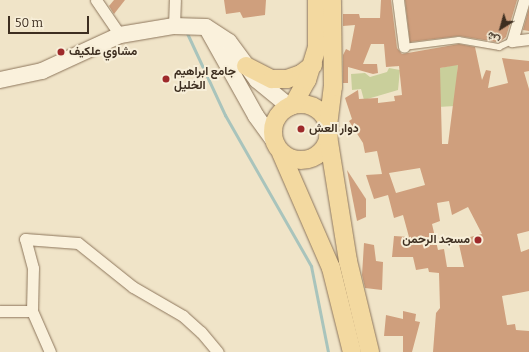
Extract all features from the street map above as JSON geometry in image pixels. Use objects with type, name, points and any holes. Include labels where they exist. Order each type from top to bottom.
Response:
[{"type":"main road","points":[[317,0],[317,47],[313,65],[291,106],[277,116],[277,146],[331,268],[352,352]]},
{"type":"main road","points":[[277,146],[297,160],[310,159],[321,152],[328,131],[333,87],[332,0]]},
{"type":"main road","points":[[246,66],[265,77],[287,79],[301,74],[313,65]]},
{"type":"main road","points":[[291,106],[315,108],[328,131],[348,260],[370,352]]},
{"type":"street","points":[[96,0],[120,35]]},
{"type":"street","points":[[174,26],[175,0]]},
{"type":"street","points":[[398,0],[404,46]]},
{"type":"street","points":[[524,0],[512,41],[529,39]]},
{"type":"street","points":[[0,80],[42,71],[120,35],[174,26],[206,28],[229,42],[246,66],[266,89],[291,106]]},
{"type":"street","points":[[206,28],[256,116],[277,146]]},
{"type":"street","points":[[50,352],[32,310],[33,268],[25,239],[78,243],[133,287],[183,316],[201,332],[218,352]]},
{"type":"street","points":[[0,311],[32,310]]},
{"type":"lane","points":[[404,46],[459,40],[500,47],[512,41]]},
{"type":"green space","points":[[458,64],[455,106],[438,107],[440,68]]},
{"type":"green space","points":[[389,68],[400,70],[398,90],[364,100],[361,89],[352,90],[351,74],[365,73],[370,77],[387,72]]},
{"type":"building","points":[[114,0],[125,0],[114,14],[109,6]]},
{"type":"building","points":[[224,0],[266,0],[265,15],[243,18],[240,12],[226,14]]},
{"type":"building","points":[[381,0],[391,0],[397,48],[402,54],[459,44],[475,47],[482,80],[486,70],[491,71],[488,88],[508,83],[502,58],[529,61],[529,71],[524,72],[529,89],[529,231],[517,234],[521,252],[529,249],[529,291],[502,296],[507,325],[515,324],[516,330],[529,331],[529,352],[433,352],[436,313],[440,308],[439,273],[429,272],[428,268],[416,270],[413,257],[392,257],[394,236],[409,237],[403,215],[394,218],[388,195],[374,199],[366,175],[382,174],[377,151],[365,153],[363,143],[349,121],[352,119],[345,98],[358,90],[359,99],[378,98],[378,103],[395,101],[394,96],[402,95],[399,66],[386,67],[384,44],[371,44],[363,64],[377,64],[378,73],[373,74],[348,67],[348,83],[343,83],[343,55],[346,49],[350,51],[355,25],[343,26],[343,14],[359,14],[360,18],[380,18]],"holes":[[[458,65],[448,144],[442,144],[440,68]],[[420,168],[425,185],[396,193],[389,173]],[[449,201],[452,215],[468,207],[482,234],[458,240],[464,267],[447,267],[444,249],[438,250],[432,224],[440,221],[437,203]]]},
{"type":"building","points":[[405,0],[517,0],[506,37],[499,43],[497,36],[496,42],[459,36],[410,42]]},
{"type":"building","points":[[529,8],[529,31],[523,30]]},
{"type":"building","points":[[347,170],[366,199],[366,217],[357,221]]},
{"type":"building","points":[[364,243],[374,245],[376,261],[383,262],[382,290],[365,288],[362,275]]},
{"type":"building","points":[[403,311],[416,314],[415,321],[420,322],[412,352],[403,352],[403,336],[384,336],[386,315],[403,319]]},
{"type":"waterway","points":[[186,31],[225,115],[311,266],[328,352]]},
{"type":"place","name":"مشاوي علكيف","points":[[61,52]]},
{"type":"place","name":"جامع ابراهيم الخليل","points":[[166,79]]},
{"type":"place","name":"دوار العش","points":[[301,129]]},
{"type":"place","name":"مسجد الرحمن","points":[[478,240]]}]
